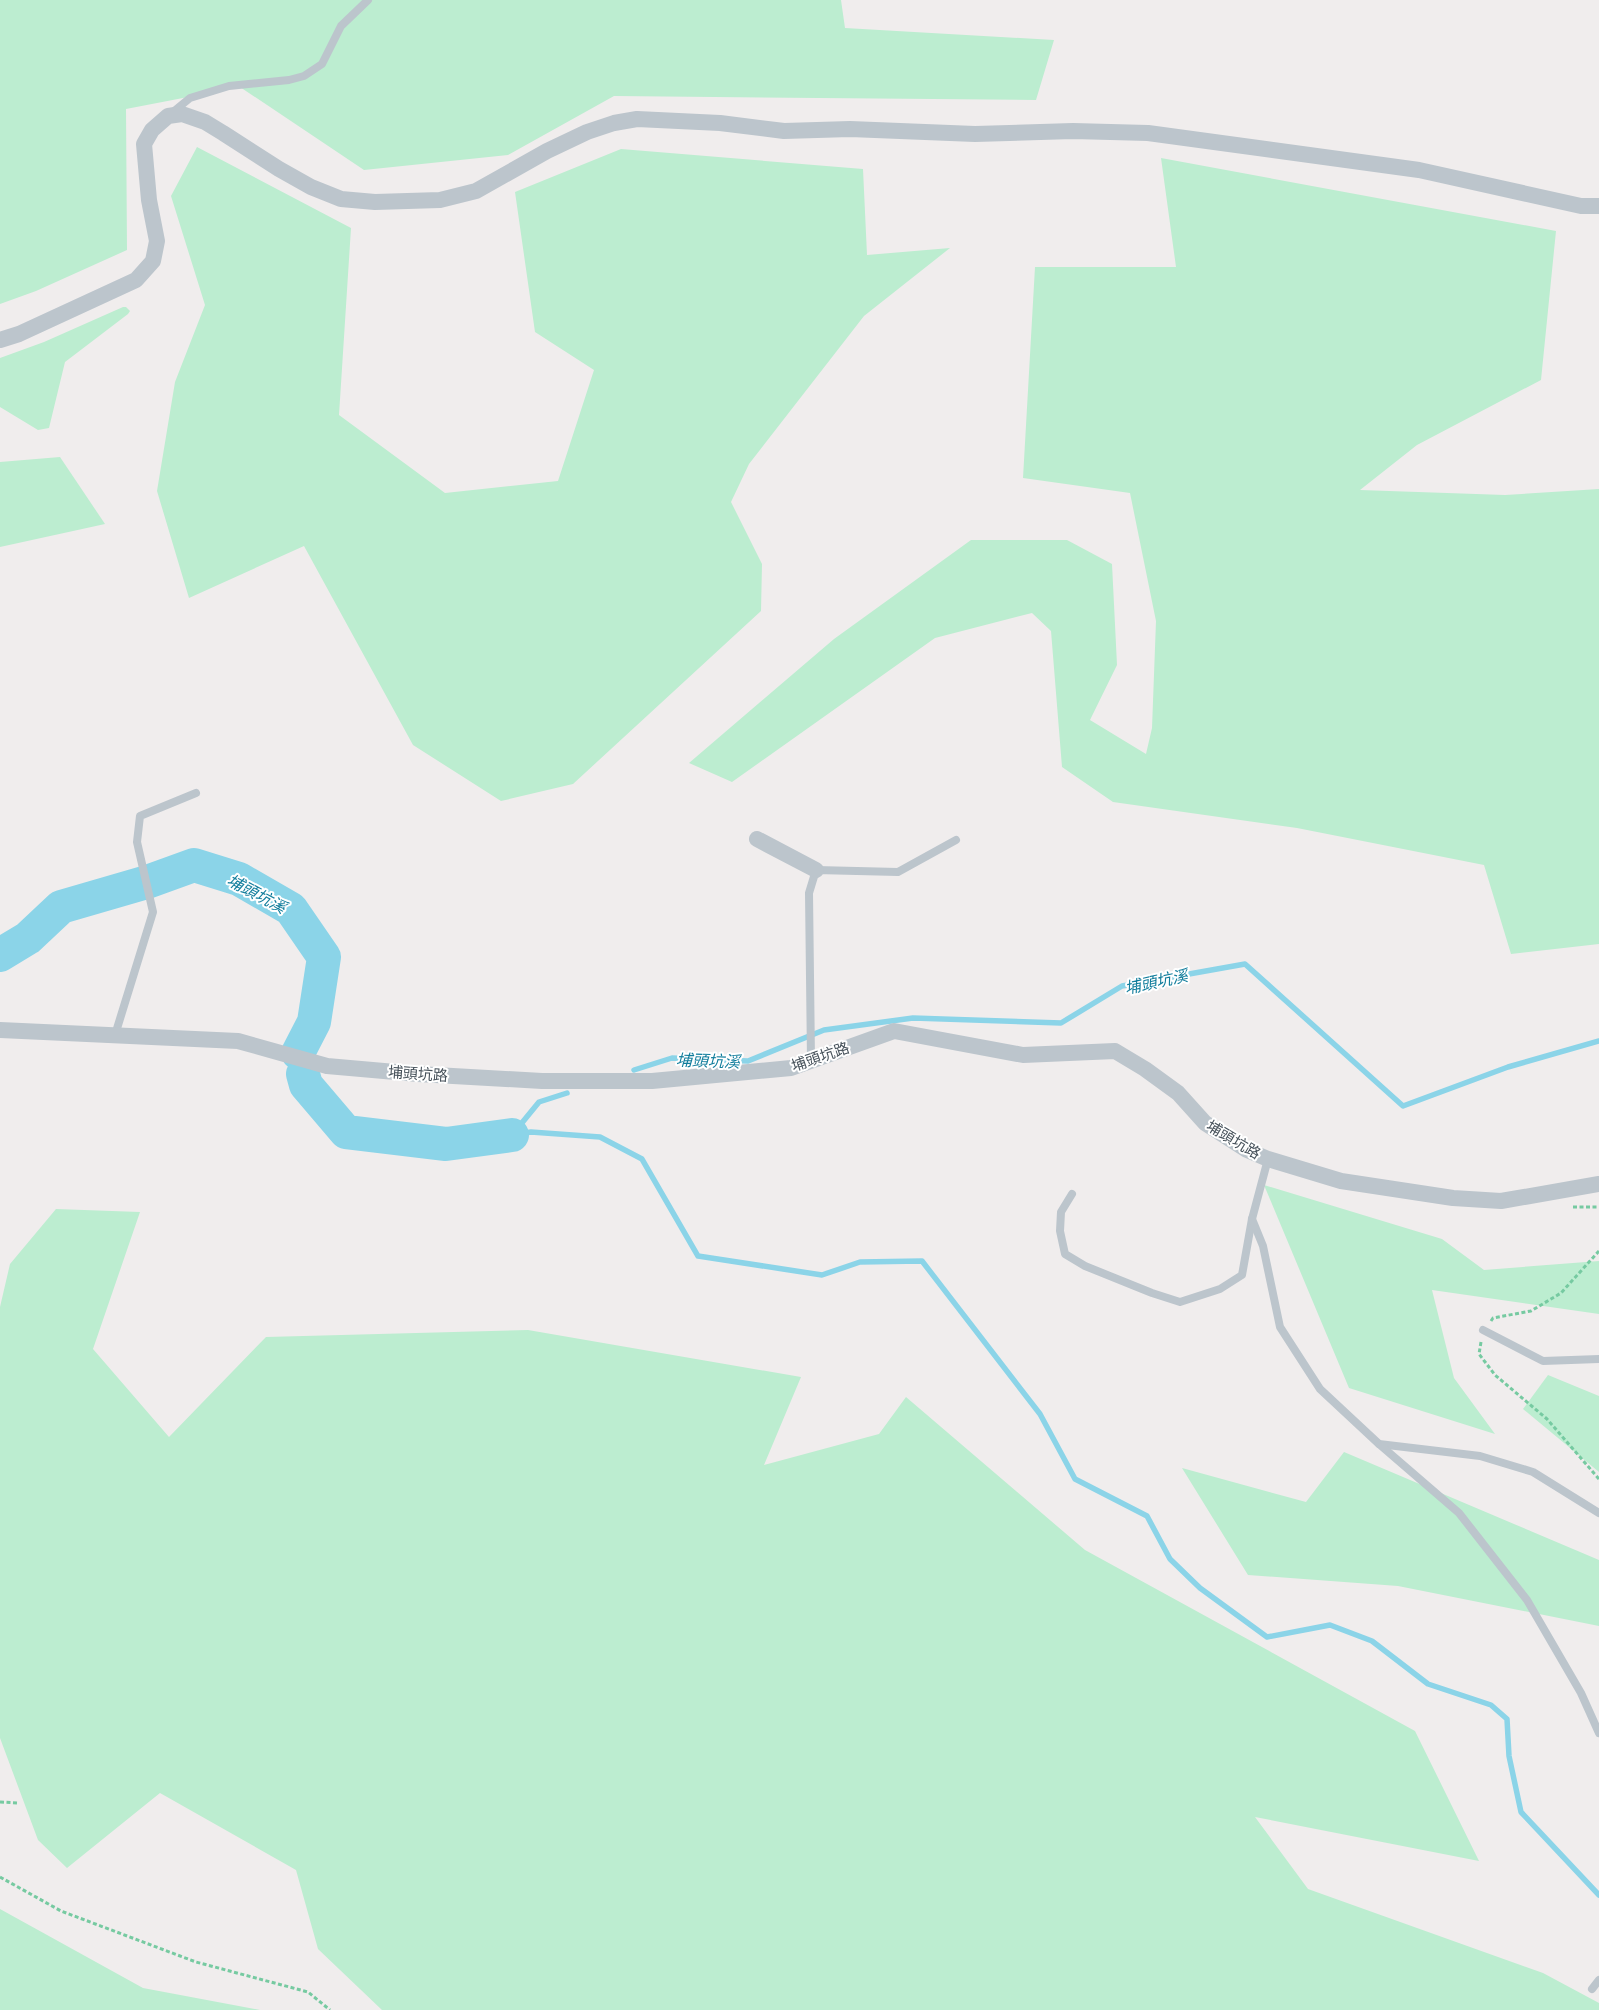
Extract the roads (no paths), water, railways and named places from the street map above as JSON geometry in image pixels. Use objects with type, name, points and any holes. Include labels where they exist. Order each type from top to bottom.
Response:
[{"type":"street","points":[[0,340],[19,334],[136,280],[153,262],[157,241],[149,200],[144,144],[152,130],[168,116],[182,114],[205,122],[311,186],[340,199],[375,202],[440,200],[476,191],[547,151],[587,132],[614,123],[637,119],[720,123],[784,131],[850,129],[975,134],[1072,131],[1148,133],[1420,170],[1581,206],[1599,206]]},
{"type":"street","points":[[757,839],[816,870]]},
{"type":"street","name":"埔頭坑路","points":[[0,1030],[74,1035],[238,1041],[326,1066],[542,1081],[652,1082],[791,1068],[811,1054],[894,1031],[1023,1055],[1116,1051],[1178,1093],[1205,1123],[1247,1150],[1268,1159],[1341,1182],[1453,1198],[1501,1201],[1599,1184]]},
{"type":"lane","points":[[168,116],[190,98],[229,86],[290,80],[304,76],[322,64],[341,26],[368,0]]},
{"type":"lane","points":[[115,1035],[152,912],[137,842],[140,816],[196,793]]},
{"type":"lane","points":[[811,1054],[809,893],[816,870],[898,872],[956,840]]},
{"type":"lane","points":[[1072,1194],[1061,1212],[1060,1231],[1065,1254],[1094,1270],[1180,1302],[1220,1289],[1242,1275],[1252,1219],[1268,1159]]},
{"type":"lane","points":[[1252,1219],[1263,1246],[1280,1327],[1320,1389],[1379,1444],[1459,1513],[1528,1600],[1581,1693],[1599,1733]]},
{"type":"lane","points":[[1483,1330],[1543,1361],[1599,1360]]},
{"type":"lane","points":[[1379,1444],[1480,1456],[1533,1472],[1599,1513]]},
{"type":"lane","points":[[1592,1989],[1599,1980]]},
{"type":"waterway","name":"埔頭坑溪","points":[[0,955],[28,938],[61,907],[147,882],[194,865],[239,879],[291,909],[324,957],[314,1022],[298,1053]]},
{"type":"waterway","name":"埔頭坑溪","points":[[634,1070],[672,1058],[748,1061],[824,1030],[913,1018],[1061,1023],[1122,986],[1245,964],[1403,1106],[1508,1067],[1599,1041]]},
{"type":"waterway","name":"埔頭坑溪","points":[[303,1074],[306,1085],[346,1132],[446,1144],[512,1135]]},
{"type":"waterway","name":"埔頭坑溪","points":[[512,1135],[539,1102],[567,1093]]},
{"type":"waterway","points":[[512,1135],[531,1132],[600,1137],[642,1159],[698,1256],[822,1275],[860,1262],[922,1261],[1040,1414],[1075,1479],[1147,1516],[1170,1559],[1200,1588],[1267,1637],[1330,1625],[1372,1641],[1428,1684],[1491,1705],[1507,1719],[1509,1756],[1521,1812],[1599,1895]]}]
